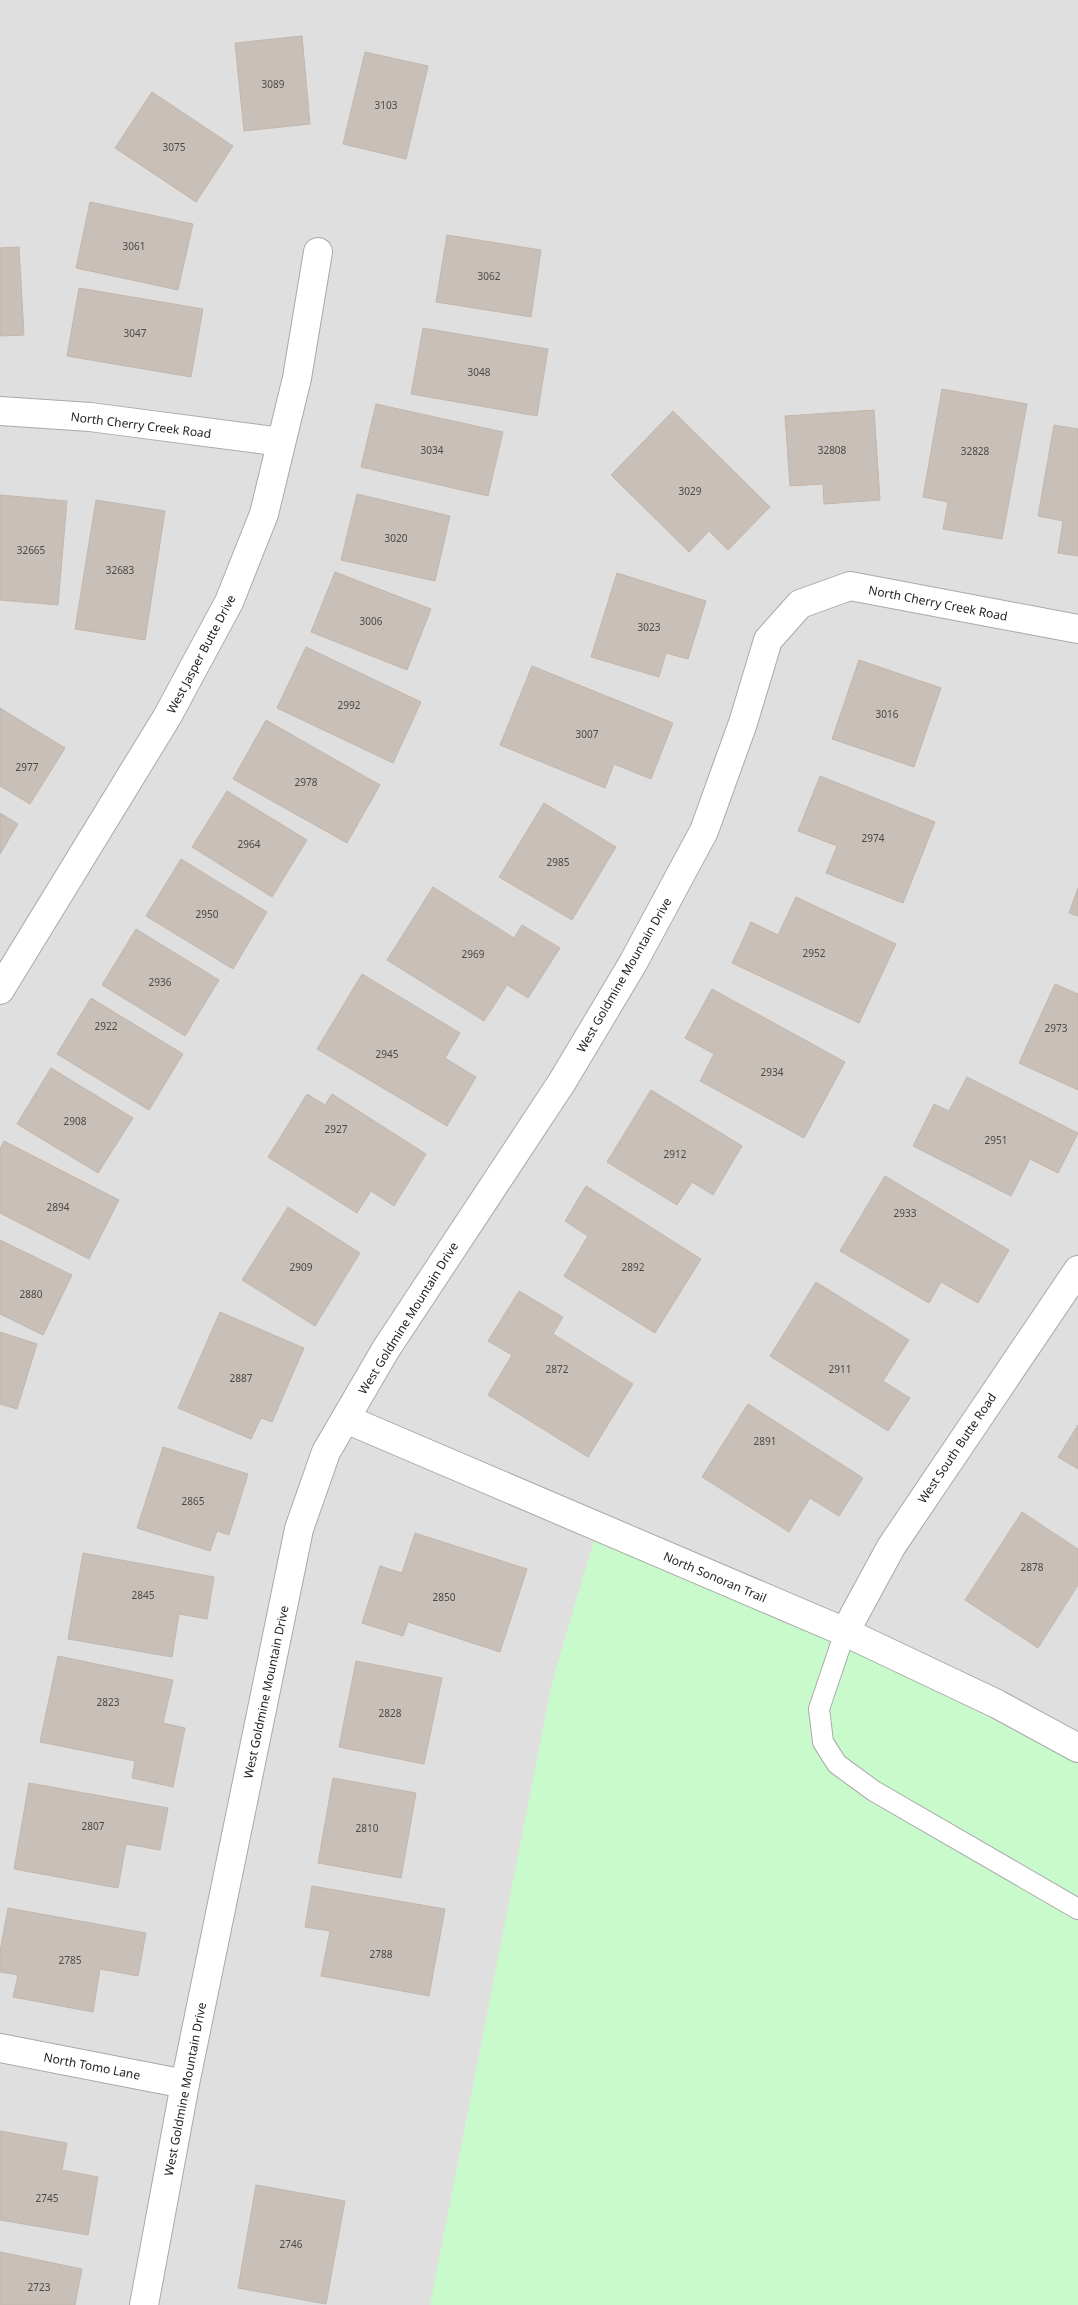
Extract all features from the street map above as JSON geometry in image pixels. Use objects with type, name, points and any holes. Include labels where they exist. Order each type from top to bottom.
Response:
[{"type":"street","name":"West Jasper Butte Drive","points":[[0,990],[167,717],[229,602],[264,514],[297,378],[318,252]]},
{"type":"street","name":"North Cherry Creek Road","points":[[0,411],[90,417],[281,442]]},
{"type":"street","name":"North Cherry Creek Road","points":[[800,604],[850,586],[1078,629]]},
{"type":"street","name":"West Goldmine Mountain Drive","points":[[144,2305],[185,2084],[299,1529],[326,1452],[386,1349],[562,1082],[633,963],[704,831],[743,723],[768,640],[800,604]]},
{"type":"street","name":"West South Butte Road","points":[[844,1632],[891,1547],[1078,1270]]},
{"type":"street","name":"North Sonoran Trail","points":[[346,1419],[844,1632],[997,1704],[1078,1748]]},
{"type":"street","name":"North Tomo Lane","points":[[0,2048],[185,2084]]},
{"type":"lane","points":[[844,1632],[819,1709],[822,1742],[837,1764],[874,1791],[1078,1910]]},
{"type":"shaded area","points":[[0,0],[1078,0],[1078,2305],[0,2305]]},
{"type":"green space","points":[[598,1527],[1078,1748],[1078,2305],[430,2305],[552,1682]]},
{"type":"building","points":[[302,36],[310,124],[244,131],[235,43]]},
{"type":"building","points":[[365,52],[428,66],[406,159],[343,144]]},
{"type":"building","points":[[152,92],[233,146],[196,202],[115,148]]},
{"type":"building","points":[[90,202],[193,224],[178,290],[76,268]]},
{"type":"building","points":[[447,235],[541,250],[531,317],[436,302]]},
{"type":"building","points":[[19,247],[24,335],[0,336],[0,248]]},
{"type":"building","points":[[79,288],[203,309],[191,377],[67,356]]},
{"type":"building","points":[[423,328],[548,349],[537,416],[411,394]]},
{"type":"building","points":[[942,389],[1027,404],[1002,539],[943,529],[948,502],[923,497]]},
{"type":"building","points":[[376,404],[503,432],[488,496],[361,467]]},
{"type":"building","points":[[874,410],[880,500],[824,504],[823,484],[790,486],[785,416]]},
{"type":"building","points":[[673,411],[770,507],[728,550],[709,531],[689,552],[611,475]]},
{"type":"building","points":[[1054,425],[1078,429],[1078,556],[1058,553],[1063,521],[1038,516]]},
{"type":"building","points":[[357,494],[450,516],[435,581],[341,560]]},
{"type":"building","points":[[0,495],[67,501],[58,605],[0,600]]},
{"type":"building","points":[[96,500],[165,511],[145,640],[75,629]]},
{"type":"building","points":[[335,572],[431,609],[407,670],[311,632]]},
{"type":"building","points":[[617,573],[706,601],[688,659],[666,653],[659,677],[591,657]]},
{"type":"building","points":[[306,647],[421,702],[393,763],[277,708]]},
{"type":"building","points":[[859,660],[941,688],[914,767],[832,739]]},
{"type":"building","points":[[532,666],[673,723],[651,779],[614,764],[605,788],[500,745]]},
{"type":"building","points":[[0,708],[65,748],[30,804],[0,786]]},
{"type":"building","points":[[266,720],[380,785],[347,843],[233,779]]},
{"type":"building","points":[[820,776],[935,822],[903,903],[826,873],[837,846],[798,831]]},
{"type":"building","points":[[227,791],[307,840],[272,897],[192,847]]},
{"type":"building","points":[[544,803],[616,847],[572,920],[499,877]]},
{"type":"building","points":[[0,813],[18,824],[0,854]]},
{"type":"building","points":[[181,859],[267,912],[233,969],[146,916]]},
{"type":"building","points":[[433,887],[514,938],[522,925],[560,948],[528,998],[507,985],[484,1021],[387,960]]},
{"type":"building","points":[[1078,888],[1078,916],[1069,913]]},
{"type":"building","points":[[796,897],[896,944],[859,1023],[732,963],[751,922],[778,935]]},
{"type":"building","points":[[136,929],[219,980],[185,1036],[102,985]]},
{"type":"building","points":[[362,974],[460,1033],[445,1058],[476,1077],[447,1126],[317,1049]]},
{"type":"building","points":[[1055,984],[1078,994],[1078,1090],[1019,1063]]},
{"type":"building","points":[[712,989],[845,1062],[804,1138],[700,1081],[714,1054],[685,1038]]},
{"type":"building","points":[[91,998],[183,1054],[149,1110],[57,1054]]},
{"type":"building","points":[[51,1068],[133,1118],[98,1173],[17,1124]]},
{"type":"building","points":[[967,1077],[1078,1133],[1058,1173],[1030,1159],[1011,1196],[913,1146],[934,1104],[949,1111]]},
{"type":"building","points":[[651,1090],[742,1146],[713,1195],[692,1182],[677,1205],[607,1162]]},
{"type":"building","points":[[307,1094],[325,1105],[332,1094],[426,1154],[394,1206],[371,1191],[357,1213],[268,1157]]},
{"type":"building","points":[[4,1141],[119,1200],[89,1259],[0,1213],[0,1149]]},
{"type":"building","points":[[885,1176],[1009,1250],[978,1303],[941,1282],[929,1303],[840,1251]]},
{"type":"building","points":[[586,1186],[701,1259],[655,1333],[564,1276],[588,1236],[565,1221]]},
{"type":"building","points":[[288,1207],[360,1253],[315,1326],[242,1280]]},
{"type":"building","points":[[0,1240],[72,1275],[43,1335],[0,1314]]},
{"type":"building","points":[[816,1282],[909,1340],[883,1381],[910,1398],[888,1431],[770,1356]]},
{"type":"building","points":[[519,1291],[563,1317],[553,1334],[633,1384],[588,1457],[488,1395],[512,1355],[488,1341]]},
{"type":"building","points":[[220,1312],[304,1348],[272,1422],[261,1418],[251,1439],[178,1408]]},
{"type":"building","points":[[0,1332],[37,1344],[17,1409],[0,1404]]},
{"type":"building","points":[[748,1404],[863,1478],[839,1516],[810,1498],[789,1532],[702,1477]]},
{"type":"building","points":[[1078,1425],[1078,1469],[1058,1457]]},
{"type":"building","points":[[163,1447],[248,1474],[229,1535],[217,1531],[210,1551],[137,1528]]},
{"type":"building","points":[[1022,1512],[1078,1549],[1078,1585],[1038,1648],[965,1600]]},
{"type":"building","points":[[415,1533],[527,1569],[500,1652],[408,1622],[403,1636],[362,1623],[380,1566],[402,1573]]},
{"type":"building","points":[[83,1553],[214,1577],[207,1619],[179,1614],[172,1657],[68,1639]]},
{"type":"building","points":[[58,1656],[173,1680],[163,1723],[185,1728],[173,1787],[132,1778],[135,1761],[40,1742]]},
{"type":"building","points":[[356,1661],[442,1678],[424,1764],[339,1747]]},
{"type":"building","points":[[333,1778],[416,1793],[401,1878],[318,1863]]},
{"type":"building","points":[[29,1783],[168,1808],[160,1850],[126,1844],[118,1888],[14,1869]]},
{"type":"building","points":[[312,1886],[445,1909],[429,1996],[321,1976],[330,1931],[305,1927]]},
{"type":"building","points":[[8,1908],[146,1933],[138,1976],[100,1969],[93,2012],[13,1997],[18,1975],[0,1972],[0,1951]]},
{"type":"building","points":[[0,2131],[67,2143],[62,2170],[98,2177],[88,2235],[0,2220]]},
{"type":"building","points":[[256,2185],[345,2201],[326,2304],[238,2288]]},
{"type":"building","points":[[0,2252],[82,2269],[75,2305],[0,2305]]}]
